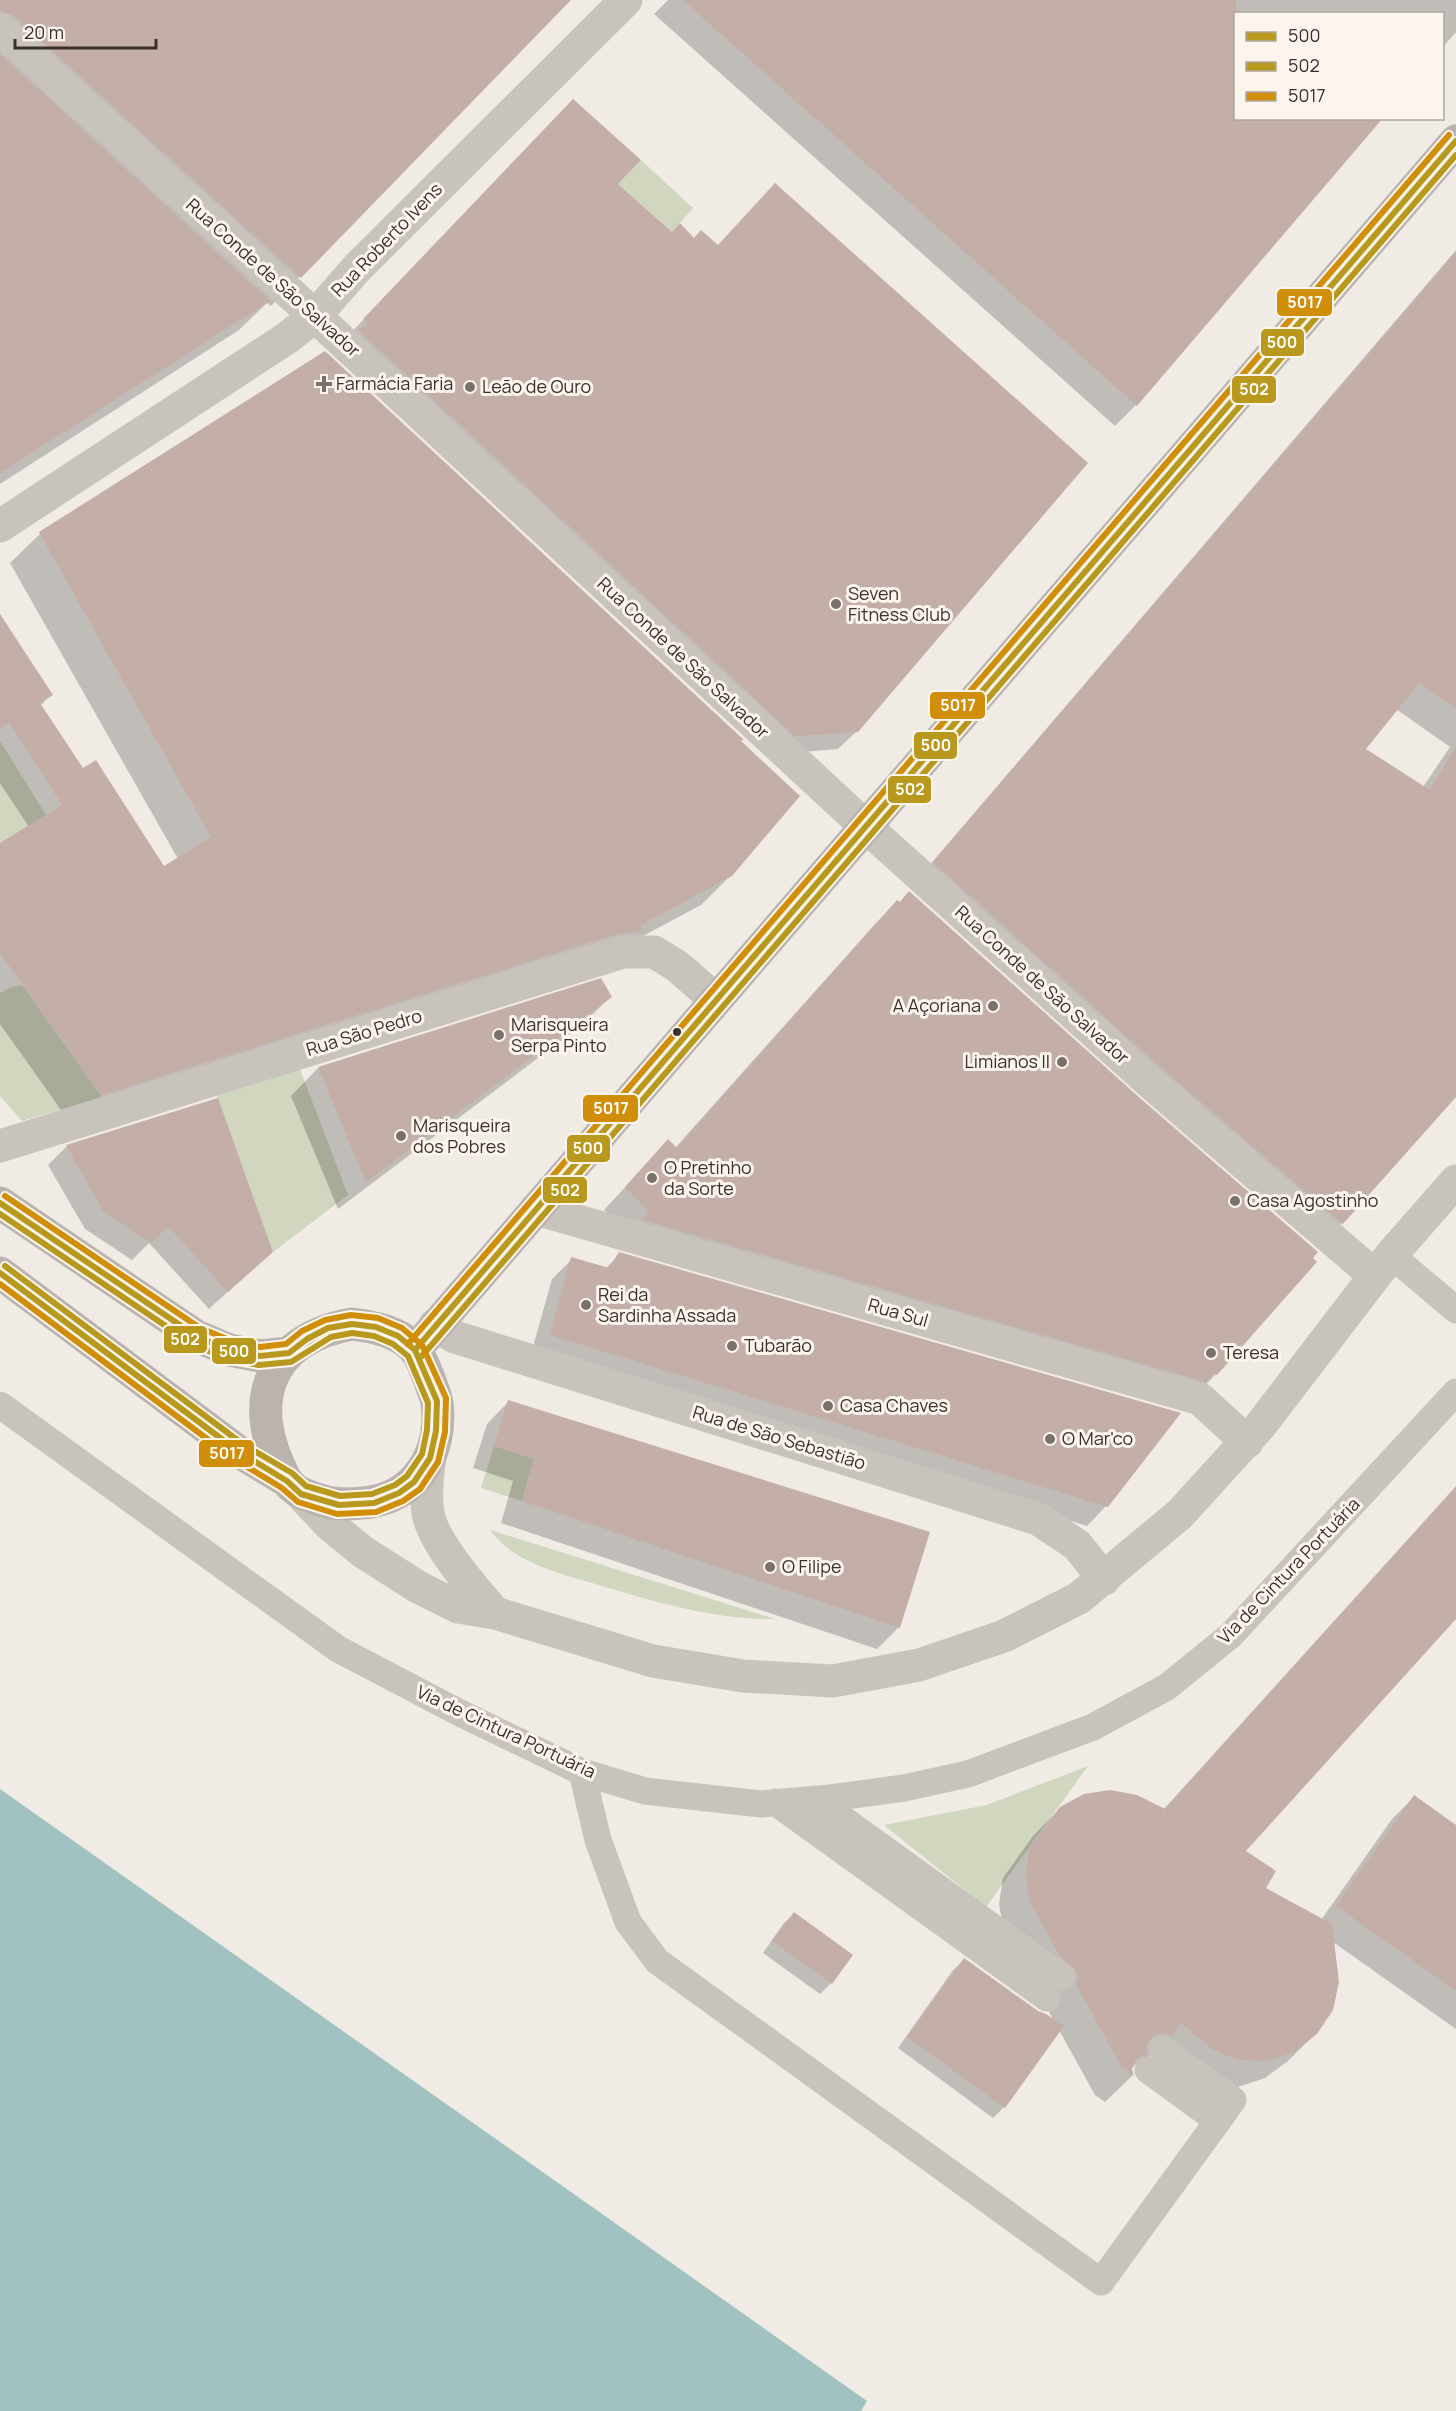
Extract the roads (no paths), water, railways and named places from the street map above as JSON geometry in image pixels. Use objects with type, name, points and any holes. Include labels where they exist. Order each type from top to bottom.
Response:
[{"type":"main road","points":[[425,1338],[1456,141]]},
{"type":"main road","points":[[0,1203],[196,1336],[229,1350],[260,1356],[289,1353]]},
{"type":"main road","points":[[0,1273],[239,1452],[294,1487],[339,1505],[374,1503],[399,1493],[414,1482],[430,1458],[436,1431],[437,1401],[425,1338]]},
{"type":"main road","points":[[294,1487],[270,1448],[264,1406],[277,1369],[289,1353],[307,1339],[328,1328],[352,1324],[376,1327],[398,1336],[425,1338]]},
{"type":"street","name":"Rua Roberto Ivens","points":[[0,526],[287,338],[315,316],[357,268],[626,0]]},
{"type":"street","name":"Rua Conde de São Salvador","points":[[0,29],[315,316],[865,826],[1153,1085],[1383,1265]]},
{"type":"street","name":"Rua São Pedro","points":[[0,1146],[622,952],[654,952],[677,966],[716,1000]]},
{"type":"street","points":[[294,1487],[329,1524],[363,1552],[418,1587],[458,1607],[495,1613],[653,1660],[743,1676],[833,1682],[919,1665],[1004,1636],[1079,1598],[1180,1514],[1246,1442],[1383,1265],[1456,1181]]},
{"type":"street","name":"Rua Sul","points":[[536,1209],[1200,1399],[1246,1442]]},
{"type":"street","name":"Rua de São Sebastião","points":[[425,1338],[455,1337],[1038,1519],[1077,1545],[1104,1579]]},
{"type":"street","points":[[430,1458],[426,1487],[429,1516],[447,1552],[469,1583],[495,1613]]},
{"type":"lane","points":[[1383,1265],[1456,1310]]},
{"type":"lane","name":"Via de Cintura Portuária","points":[[0,1405],[338,1649],[458,1712],[582,1772],[645,1791],[760,1804],[904,1788],[968,1774],[1093,1727],[1167,1687],[1231,1635],[1456,1392]]},
{"type":"lane","points":[[582,1772],[598,1840],[628,1923],[657,1961],[1101,2282],[1226,2111],[1155,2060]]},
{"type":"lane","points":[[775,1802],[1054,1987],[815,1799]]},
{"type":"water","points":[[0,1789],[867,2401],[861,2411],[0,2411]]},
{"type":"place","name":"Farmácia Faria","points":[[324,384]]},
{"type":"place","name":"Leão de Ouro","points":[[470,387]]},
{"type":"place","name":"Seven Fitness Club","points":[[836,604]]},
{"type":"place","name":"A Açoriana","points":[[993,1006]]},
{"type":"place","name":"Marisqueira Serpa Pinto","points":[[499,1035]]},
{"type":"place","name":"Limianos II","points":[[1062,1062]]},
{"type":"place","name":"Marisqueira dos Pobres","points":[[401,1136]]},
{"type":"place","name":"O Pretinho da Sorte","points":[[652,1178]]},
{"type":"place","name":"Casa Agostinho","points":[[1235,1201]]},
{"type":"place","name":"Rei da Sardinha Assada","points":[[586,1305]]},
{"type":"place","name":"Tubarão","points":[[732,1346]]},
{"type":"place","name":"Teresa","points":[[1211,1353]]},
{"type":"place","name":"Casa Chaves","points":[[828,1406]]},
{"type":"place","name":"O Mar'co","points":[[1050,1439]]},
{"type":"place","name":"O Filipe","points":[[770,1567]]}]
